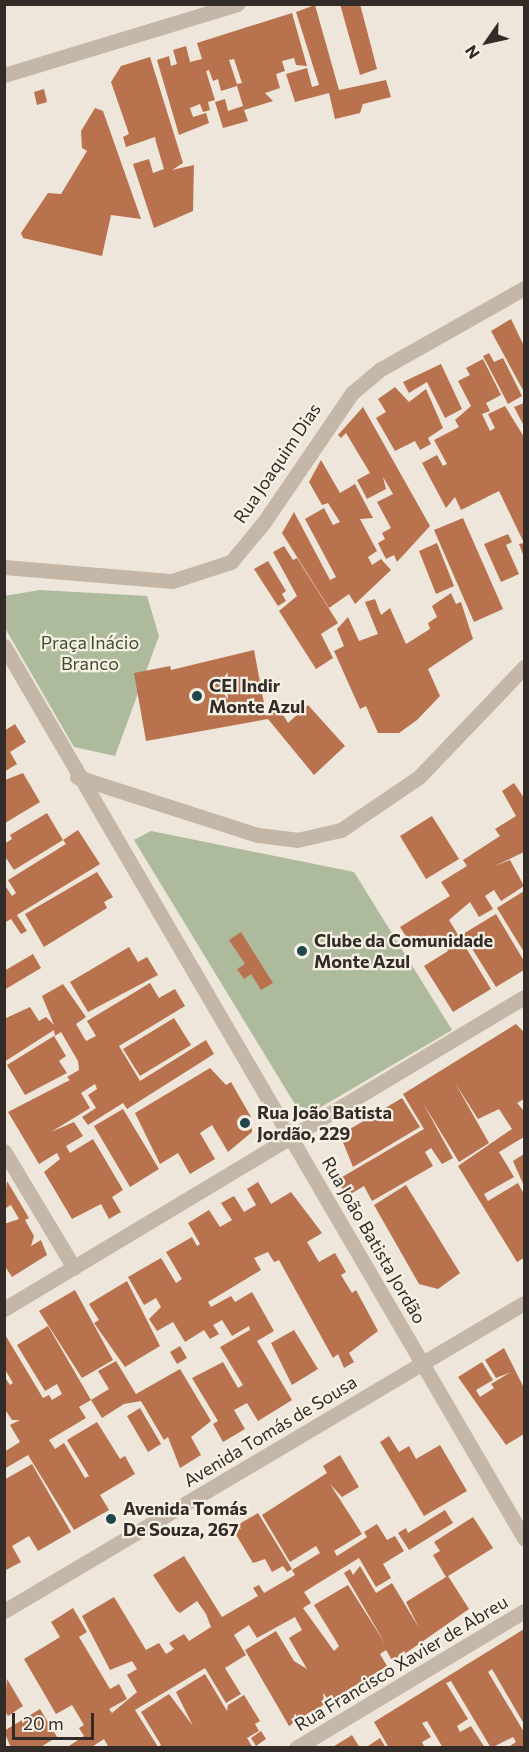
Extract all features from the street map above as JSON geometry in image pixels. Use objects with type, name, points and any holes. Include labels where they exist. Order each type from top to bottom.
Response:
[{"type":"street","points":[[4,75],[237,4]]},
{"type":"street","name":"Rua Joaquim Dias","points":[[4,567],[172,581],[231,562],[264,522],[352,393],[381,369],[525,288]]},
{"type":"street","points":[[4,646],[77,777],[258,835],[297,840],[341,830],[419,777],[525,667]]},
{"type":"street","name":"Rua João Batista Jordão","points":[[77,777],[292,1139],[525,1539]]},
{"type":"street","points":[[4,1309],[292,1139],[525,997]]},
{"type":"street","points":[[4,1151],[74,1268]]},
{"type":"street","name":"Avenida Tomás de Sousa","points":[[4,1611],[525,1303]]},
{"type":"street","name":"Rua Francisco Xavier de Abreu","points":[[297,1748],[525,1611]]},
{"type":"green space","name":"Praça Inácio Branco","points":[[40,590],[147,596],[159,636],[115,756],[74,747],[5,628],[4,596]]},
{"type":"green space","name":"Clube da Comunidade Monte Azul","points":[[151,831],[354,872],[452,1030],[316,1110],[296,1106],[134,840]]},
{"type":"building","points":[[340,4],[360,4],[377,69],[360,75]]},
{"type":"building","points":[[315,5],[339,90],[386,80],[391,97],[363,104],[360,113],[335,119],[329,93],[295,102],[286,74],[307,68],[312,87],[319,85],[296,12]]},
{"type":"building","points":[[292,13],[307,66],[296,65],[294,58],[282,61],[285,71],[276,74],[280,88],[265,93],[273,101],[244,110],[248,121],[223,128],[215,102],[225,99],[228,111],[243,106],[237,86],[221,91],[218,79],[213,81],[209,70],[206,71],[215,100],[208,102],[210,110],[203,112],[200,104],[190,108],[193,117],[206,113],[209,123],[179,135],[157,60],[169,56],[171,66],[177,64],[173,50],[186,46],[190,62],[202,59],[197,43]],"holes":[[[234,59],[242,83],[237,84],[229,60]]]},
{"type":"building","points":[[150,57],[183,163],[172,170],[194,165],[193,211],[154,228],[133,164],[149,159],[153,173],[164,169],[155,137],[126,147],[123,137],[129,134],[111,82],[121,66]]},
{"type":"building","points":[[44,89],[47,102],[37,105],[34,92]]},
{"type":"building","points":[[95,108],[103,111],[141,219],[111,215],[102,256],[23,238],[21,233],[48,193],[61,194],[87,151],[82,148],[81,131]]},
{"type":"building","points":[[511,319],[524,346],[524,392],[491,331]]},
{"type":"building","points":[[489,353],[494,362],[503,358],[522,396],[508,404],[483,356]]},
{"type":"building","points":[[483,359],[501,395],[486,403],[490,411],[482,414],[490,431],[495,428],[488,414],[505,406],[524,437],[524,543],[499,491],[461,510],[455,497],[446,508],[422,463],[437,455],[443,466],[447,464],[434,440],[459,427],[455,420],[471,406],[458,381],[470,375],[466,368]]},
{"type":"building","points":[[441,364],[462,409],[445,418],[427,382],[409,393],[403,382]]},
{"type":"building","points":[[395,387],[409,402],[426,389],[443,428],[428,438],[431,444],[420,450],[415,441],[395,451],[376,418],[386,412],[378,399]]},
{"type":"building","points":[[524,403],[524,426],[514,407]]},
{"type":"building","points":[[363,407],[430,526],[397,562],[394,555],[386,559],[378,543],[385,539],[382,533],[391,528],[377,502],[393,494],[383,477],[386,489],[367,499],[357,480],[370,473],[346,433],[341,438],[338,435]]},
{"type":"building","points":[[321,460],[340,493],[355,484],[373,518],[360,519],[377,551],[368,557],[372,565],[381,559],[391,570],[355,604],[349,594],[329,608],[282,533],[294,512],[330,580],[336,577],[305,519],[324,508],[333,525],[340,522],[328,503],[322,505],[309,482]]},
{"type":"building","points":[[463,518],[503,609],[474,622],[434,530]]},
{"type":"building","points":[[508,534],[512,542],[506,545],[519,574],[501,582],[484,544]]},
{"type":"building","points":[[437,543],[454,586],[436,594],[419,551]]},
{"type":"building","points":[[524,543],[524,557],[519,544]]},
{"type":"building","points":[[284,546],[293,560],[297,558],[338,623],[321,634],[333,658],[316,669],[279,611],[297,596],[273,552]]},
{"type":"building","points":[[268,561],[286,591],[282,594],[286,601],[278,606],[254,569]]},
{"type":"building","points":[[451,593],[456,604],[461,602],[473,639],[428,669],[440,696],[417,720],[399,733],[378,733],[366,706],[360,709],[334,651],[344,646],[337,629],[348,617],[359,641],[378,634],[365,602],[375,599],[381,615],[390,608],[406,644],[430,629],[428,623],[437,617],[432,606]]},
{"type":"building","points":[[254,650],[266,714],[281,711],[288,723],[308,705],[345,746],[314,775],[268,719],[146,741],[134,673],[170,666],[171,670]]},
{"type":"building","points":[[15,724],[26,742],[10,752],[17,764],[4,772],[4,731]]},
{"type":"building","points":[[23,773],[40,802],[5,823],[5,780]]},
{"type":"building","points":[[514,783],[524,798],[524,852],[495,866],[510,860],[524,886],[501,901],[494,890],[485,896],[493,909],[479,917],[470,902],[449,920],[491,989],[453,1012],[424,966],[448,951],[440,937],[428,944],[424,937],[411,944],[400,927],[450,896],[441,882],[467,866],[463,860],[500,836],[495,829],[516,816],[502,791]]},
{"type":"building","points":[[47,813],[63,840],[14,870],[4,855],[4,844],[12,839],[10,835]]},
{"type":"building","points":[[432,816],[459,859],[426,879],[400,836]]},
{"type":"building","points":[[78,830],[100,864],[17,915],[27,931],[21,934],[11,919],[4,923],[4,884],[12,896],[16,893],[8,880],[66,844],[63,840]]},
{"type":"building","points":[[97,872],[113,897],[104,902],[107,908],[44,947],[25,914]]},
{"type":"building","points":[[524,891],[524,952],[497,908]]},
{"type":"building","points":[[496,914],[524,961],[524,970],[496,987],[463,934]]},
{"type":"building","points":[[241,932],[273,983],[261,990],[251,974],[244,979],[237,969],[245,964],[229,940]]},
{"type":"building","points":[[129,947],[138,962],[147,957],[158,975],[88,1012],[70,982]]},
{"type":"building","points":[[33,954],[41,968],[4,990],[4,971]]},
{"type":"building","points":[[150,983],[159,998],[175,989],[185,1006],[119,1046],[140,1081],[206,1040],[214,1054],[127,1109],[123,1103],[88,1125],[82,1117],[96,1108],[88,1095],[97,1089],[95,1084],[81,1093],[90,1108],[51,1132],[74,1122],[83,1136],[66,1146],[70,1153],[93,1139],[123,1190],[112,1197],[121,1212],[109,1219],[101,1204],[72,1219],[44,1172],[60,1159],[57,1153],[39,1164],[8,1112],[70,1080],[67,1077],[79,1070],[78,1061],[61,1032],[55,1036],[54,1030],[4,1062],[4,1019],[30,1007],[39,1021],[46,1017],[54,1025],[42,996],[63,984],[86,1017],[76,1024],[86,1041],[96,1036],[87,1021]]},
{"type":"building","points":[[174,1018],[191,1045],[140,1076],[123,1049]]},
{"type":"building","points":[[516,1024],[524,1032],[524,1099],[517,1103],[524,1111],[524,1137],[499,1152],[514,1177],[484,1194],[488,1201],[518,1183],[524,1194],[524,1258],[517,1262],[458,1166],[512,1129],[499,1109],[478,1119],[455,1083],[489,1143],[459,1162],[423,1103],[453,1158],[442,1164],[431,1148],[425,1152],[433,1166],[372,1201],[364,1186],[347,1196],[337,1180],[424,1129],[403,1094]]},
{"type":"building","points":[[54,1036],[66,1056],[59,1061],[67,1073],[25,1095],[7,1065]]},
{"type":"building","points":[[210,1068],[226,1085],[231,1082],[251,1117],[252,1132],[228,1152],[212,1125],[200,1133],[215,1159],[190,1174],[178,1153],[160,1164],[135,1113]]},
{"type":"building","points":[[402,1098],[420,1127],[353,1167],[340,1135]]},
{"type":"building","points":[[123,1109],[159,1169],[130,1187],[94,1126]]},
{"type":"building","points":[[524,1154],[524,1186],[513,1161]]},
{"type":"building","points":[[7,1181],[29,1218],[25,1220],[34,1236],[31,1246],[41,1240],[47,1255],[12,1277],[4,1265],[4,1224],[19,1219],[11,1205],[4,1209]]},
{"type":"building","points":[[258,1182],[271,1204],[291,1192],[322,1233],[307,1242],[319,1262],[335,1253],[346,1272],[341,1275],[352,1293],[356,1290],[378,1331],[349,1353],[354,1362],[344,1368],[338,1354],[333,1358],[279,1260],[274,1262],[268,1252],[254,1258],[261,1270],[208,1302],[211,1307],[231,1296],[235,1302],[252,1292],[274,1331],[257,1341],[292,1400],[258,1421],[247,1403],[234,1410],[245,1429],[223,1442],[213,1424],[218,1421],[192,1378],[223,1362],[238,1388],[243,1385],[220,1347],[250,1330],[249,1326],[232,1336],[222,1320],[213,1325],[219,1334],[210,1339],[204,1330],[185,1342],[173,1322],[157,1331],[149,1319],[161,1307],[156,1298],[144,1305],[128,1277],[161,1258],[176,1283],[182,1279],[166,1252],[192,1237],[197,1246],[200,1244],[188,1223],[209,1210],[220,1227],[232,1220],[221,1203],[234,1196],[244,1212],[256,1205],[247,1189]]},
{"type":"building","points":[[406,1185],[460,1273],[438,1289],[419,1284],[374,1205]]},
{"type":"building","points":[[127,1281],[160,1346],[125,1367],[94,1323],[99,1320],[89,1304]]},
{"type":"building","points":[[75,1290],[113,1360],[82,1378],[39,1311]]},
{"type":"building","points":[[48,1326],[91,1400],[79,1407],[86,1418],[49,1440],[55,1449],[64,1443],[85,1478],[89,1476],[67,1440],[97,1422],[120,1459],[125,1456],[135,1474],[100,1495],[109,1510],[74,1530],[28,1455],[4,1469],[4,1452],[20,1442],[10,1425],[20,1420],[12,1420],[4,1408],[4,1376],[10,1385],[13,1383],[4,1368],[4,1333],[43,1398],[49,1395],[52,1400],[62,1394],[57,1384],[45,1391],[17,1345]]},
{"type":"building","points":[[294,1330],[318,1369],[292,1385],[271,1343]]},
{"type":"building","points":[[180,1346],[187,1358],[177,1364],[170,1352]]},
{"type":"building","points":[[504,1348],[524,1388],[524,1434],[506,1445],[458,1377],[482,1362],[493,1380],[476,1390],[480,1397],[494,1388],[491,1384],[511,1372],[496,1378],[485,1360]]},
{"type":"building","points":[[116,1361],[136,1394],[180,1369],[211,1421],[191,1437],[201,1455],[180,1468],[168,1437],[164,1440],[141,1401],[124,1404],[102,1418],[91,1400],[109,1389],[98,1371]]},
{"type":"building","points":[[140,1408],[161,1444],[148,1452],[127,1416]]},
{"type":"building","points":[[389,1436],[399,1452],[409,1446],[416,1459],[440,1445],[467,1491],[424,1516],[380,1442]]},
{"type":"building","points":[[340,1455],[359,1487],[342,1497],[330,1484],[362,1534],[334,1551],[337,1556],[367,1537],[364,1532],[377,1524],[387,1540],[395,1536],[404,1551],[383,1564],[391,1578],[376,1587],[359,1558],[304,1592],[311,1603],[303,1608],[334,1651],[339,1646],[314,1605],[348,1585],[386,1645],[344,1573],[350,1569],[353,1575],[360,1566],[376,1593],[392,1583],[419,1628],[406,1602],[446,1577],[433,1555],[440,1551],[434,1542],[473,1517],[493,1548],[448,1576],[469,1609],[393,1662],[386,1650],[380,1654],[387,1666],[289,1726],[245,1650],[276,1631],[294,1661],[307,1669],[289,1638],[302,1630],[295,1617],[257,1638],[249,1625],[234,1635],[246,1655],[225,1668],[241,1694],[226,1703],[205,1668],[135,1710],[158,1747],[161,1745],[141,1712],[169,1694],[193,1726],[176,1692],[205,1674],[227,1711],[228,1705],[244,1695],[260,1721],[255,1724],[259,1731],[247,1738],[253,1748],[109,1748],[104,1739],[90,1748],[66,1748],[84,1736],[79,1728],[84,1725],[72,1705],[56,1714],[24,1659],[60,1637],[51,1622],[73,1608],[87,1632],[79,1637],[110,1689],[119,1684],[127,1699],[109,1709],[112,1713],[137,1692],[127,1675],[137,1669],[132,1661],[110,1670],[82,1616],[114,1597],[146,1650],[159,1643],[166,1654],[174,1649],[169,1643],[184,1634],[189,1641],[211,1627],[197,1601],[180,1613],[176,1610],[153,1575],[184,1556],[222,1617],[258,1596],[253,1588],[259,1585],[264,1593],[295,1575],[292,1570],[320,1553],[316,1546],[290,1562],[262,1515],[327,1473],[323,1466]]},
{"type":"building","points":[[32,1464],[71,1532],[38,1551],[29,1536],[12,1546],[21,1562],[4,1571],[4,1480]]},
{"type":"building","points":[[445,1510],[453,1523],[409,1550],[398,1533],[406,1528],[408,1533]]},
{"type":"building","points":[[258,1513],[292,1569],[287,1572],[283,1566],[272,1572],[265,1559],[253,1563],[232,1528]]},
{"type":"building","points":[[524,1629],[524,1724],[492,1669],[488,1672],[524,1732],[524,1748],[507,1748],[516,1742],[513,1737],[491,1748],[451,1681],[446,1683],[468,1719],[457,1726],[460,1732],[471,1726],[485,1748],[443,1748],[427,1721],[422,1723],[431,1737],[422,1742],[425,1748],[389,1748],[374,1722]]},
{"type":"building","points":[[7,1679],[23,1706],[8,1716],[4,1710]]},
{"type":"building","points":[[40,1709],[57,1737],[39,1748],[11,1748],[4,1731]]},
{"type":"building","points":[[261,1731],[266,1739],[256,1746],[251,1738]]},
{"type":"building","points":[[352,1735],[360,1748],[331,1748],[349,1737]]},
{"type":"building","points":[[380,1738],[386,1748],[365,1748]]},
{"type":"place","name":"CEI Indir Monte Azul","points":[[197,696]]},
{"type":"place","name":"Clube da Comunidade Monte Azul","points":[[302,951]]},
{"type":"place","name":"Rua João Batista Jordão, 229","points":[[245,1123]]},
{"type":"place","name":"Avenida Tomás De Souza, 267","points":[[111,1519]]}]
